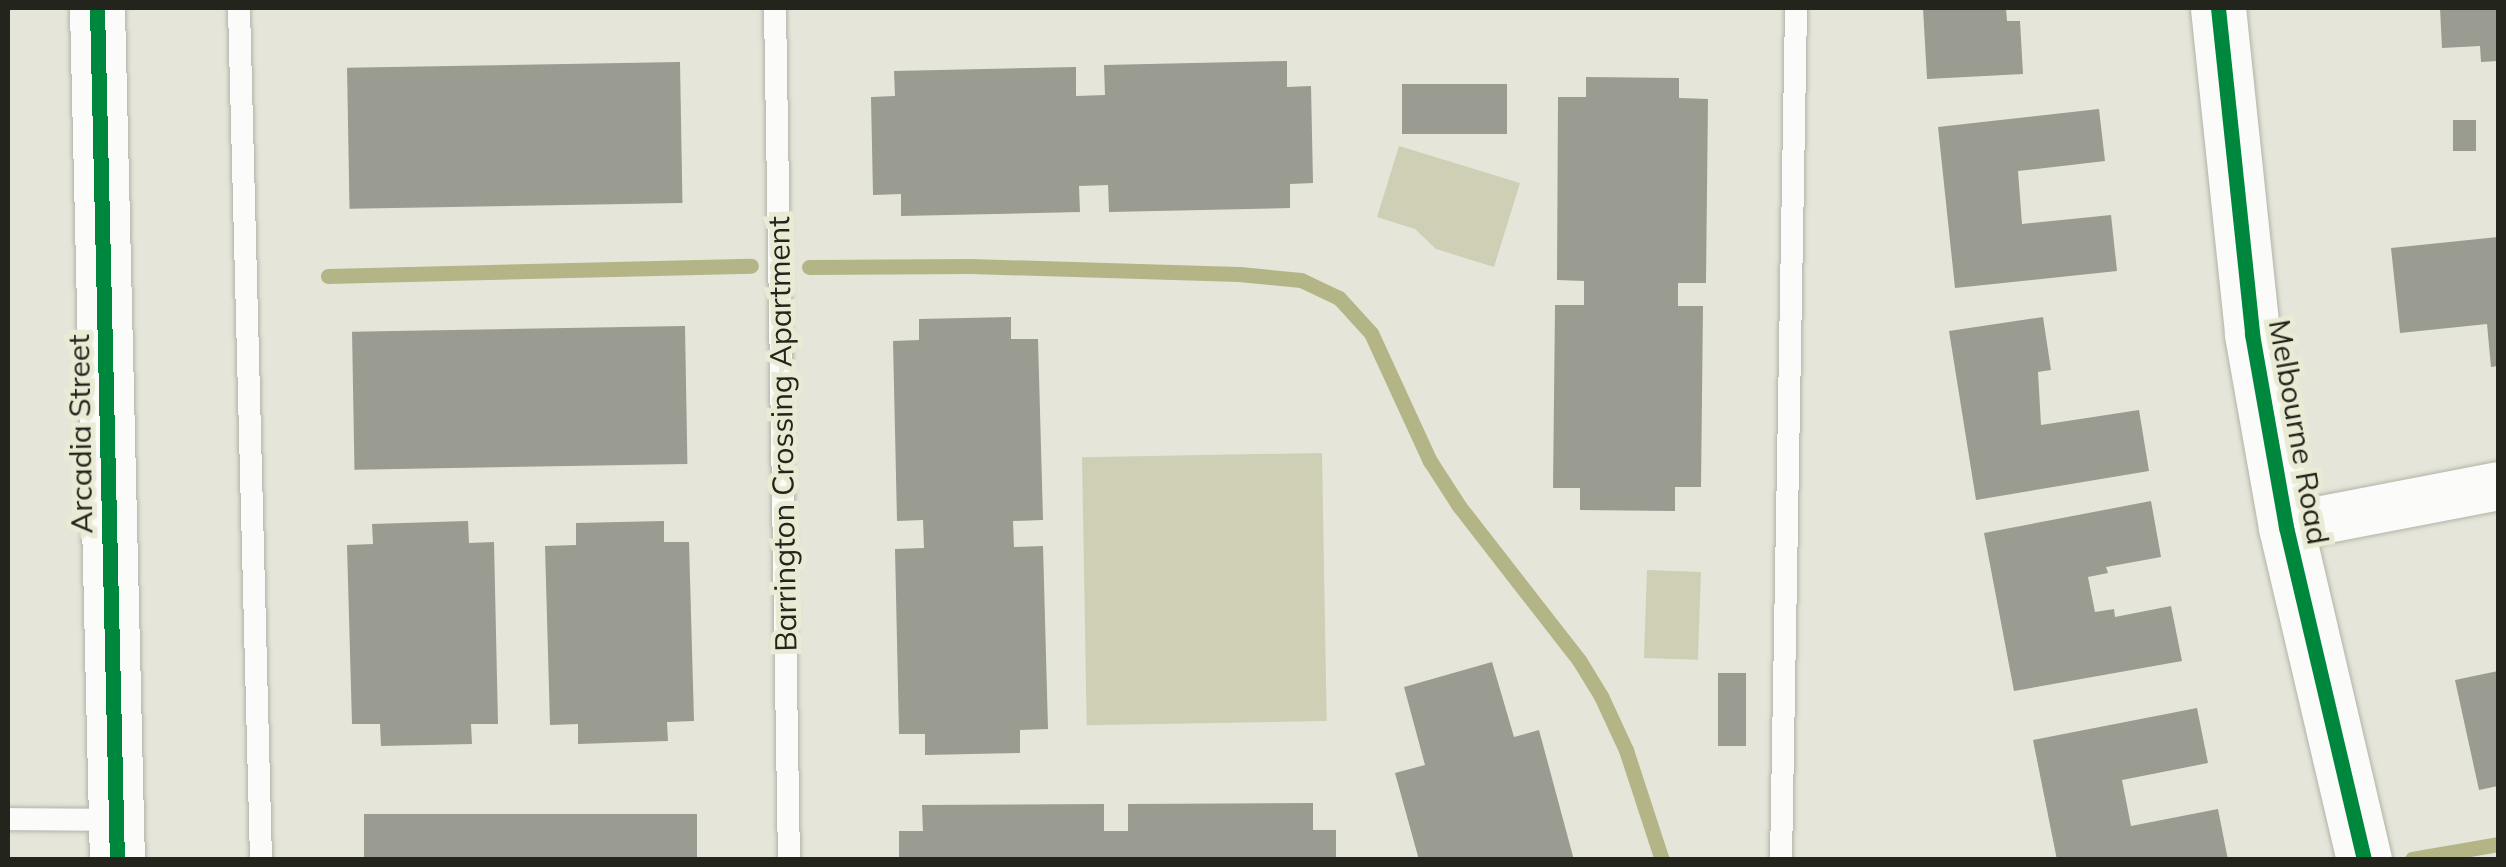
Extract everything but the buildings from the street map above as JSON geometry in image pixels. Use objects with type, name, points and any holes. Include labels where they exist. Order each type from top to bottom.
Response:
[{"type":"street","name":"Arcadia Street","points":[[97,8],[117,840]]},
{"type":"street","name":"Melbourne Road","points":[[2218,8],[2252,334],[2286,527],[2364,860]]},
{"type":"street","points":[[2286,527],[2498,486]]},
{"type":"lane","points":[[238,8],[261,860]]},
{"type":"lane","name":"Barrington Crossing Apartment","points":[[775,8],[790,860]]},
{"type":"lane","points":[[1781,860],[1796,8]]},
{"type":"lane","points":[[8,818],[117,840]]},
{"type":"green space","points":[[1399,146],[1520,183],[1494,267],[1436,249],[1415,229],[1377,217]]},
{"type":"green space","points":[[1322,453],[1327,721],[1087,725],[1082,457]]},
{"type":"green space","points":[[1647,570],[1701,572],[1698,660],[1644,658]]},
{"type":"waterway","points":[[328,276],[751,266]]},
{"type":"waterway","points":[[809,267],[970,266],[1239,274],[1301,280],[1339,298],[1371,333],[1430,461],[1459,506],[1579,660],[1601,696],[1626,750],[1662,860]]},
{"type":"waterway","points":[[2412,859],[2498,844]]},
{"type":"cycle path","points":[[97,8],[117,860]]},
{"type":"cycle path","points":[[2218,8],[2252,334],[2286,527],[2364,860]]}]
